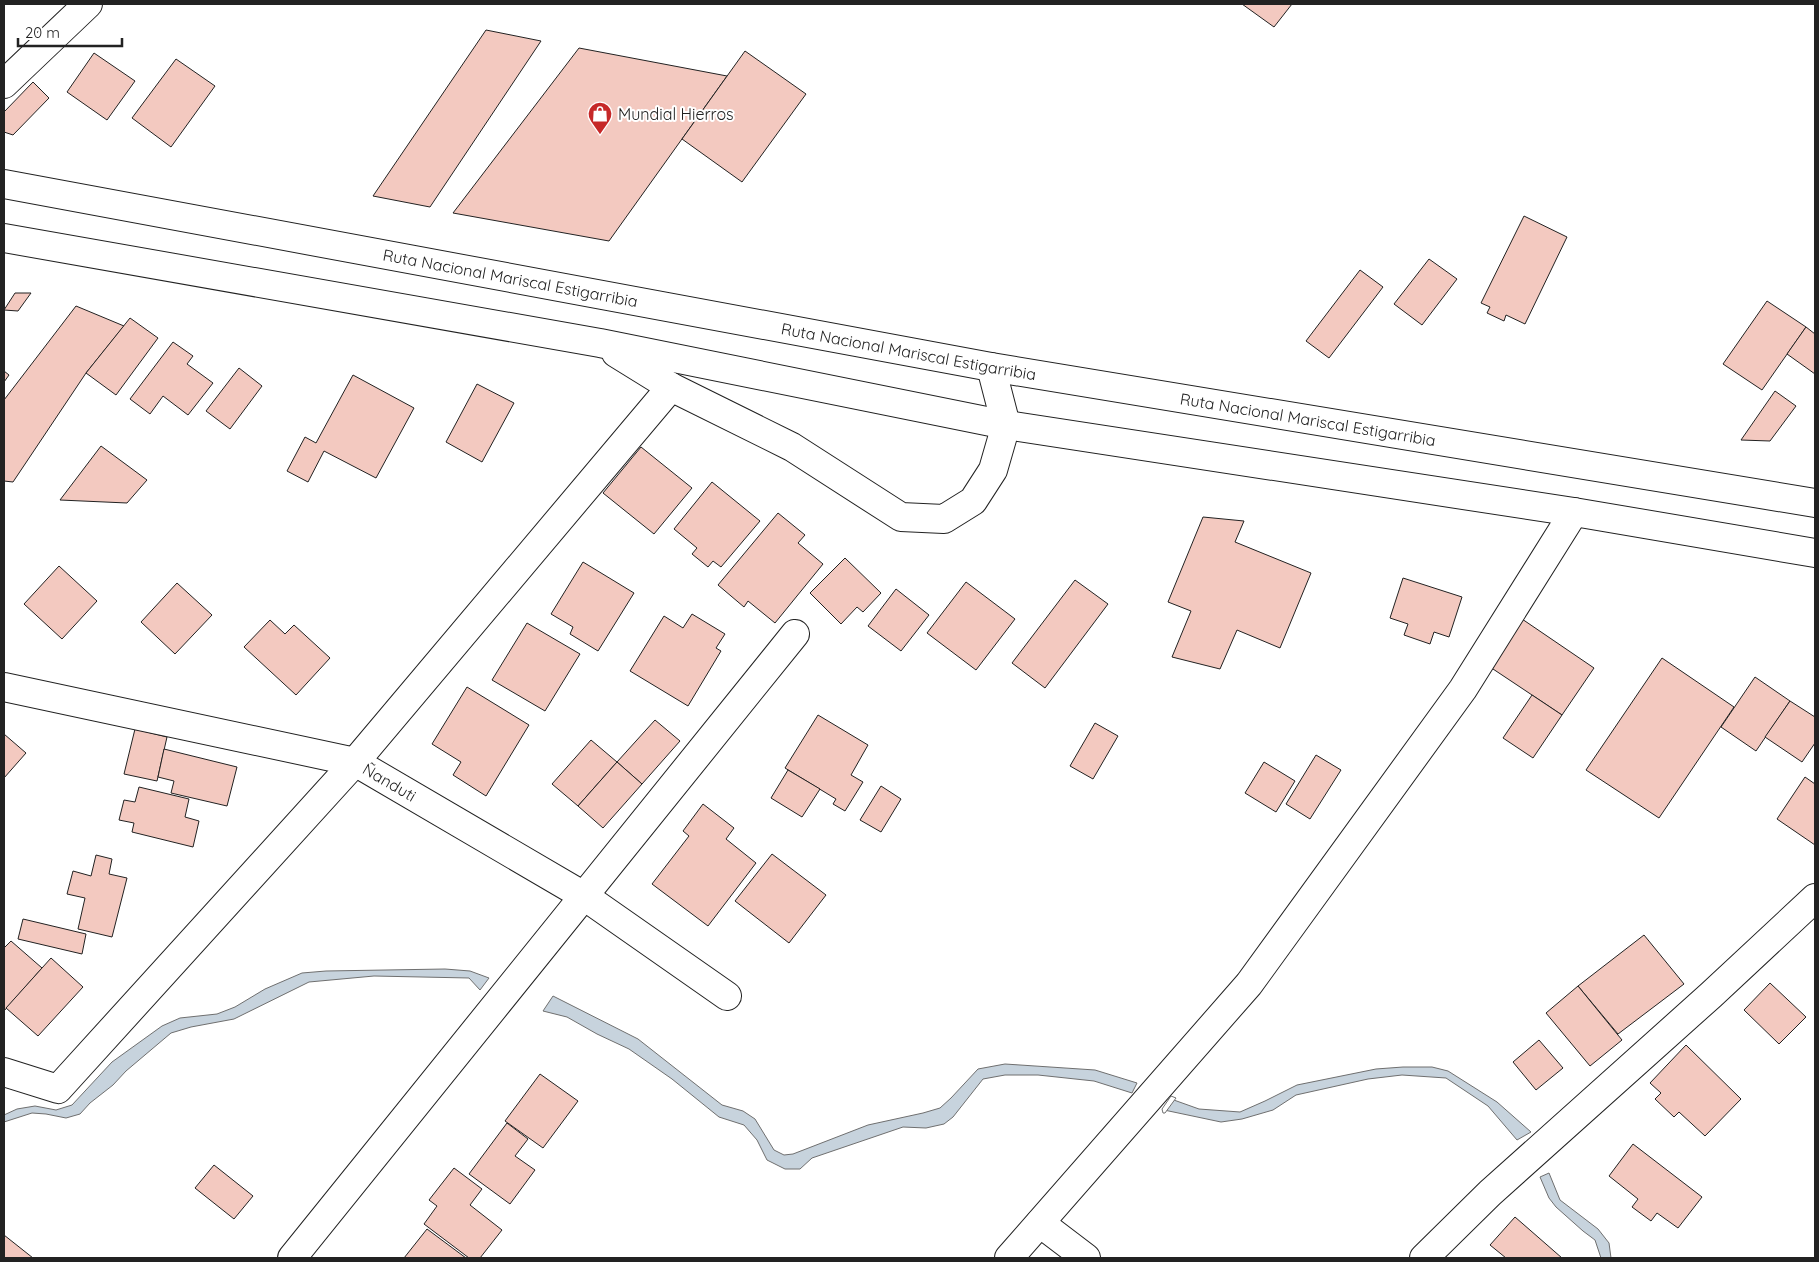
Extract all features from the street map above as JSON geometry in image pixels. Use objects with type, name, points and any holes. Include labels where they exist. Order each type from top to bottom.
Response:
[{"type":"main road","points":[[4,84],[88,4]]},
{"type":"main road","name":"Ruta Nacional Mariscal Estigarribia","points":[[4,184],[991,367],[1815,503]]},
{"type":"main road","points":[[4,238],[600,343],[1006,425],[1574,512],[1815,553]]},
{"type":"main road","points":[[600,343],[671,387],[792,447],[901,517],[944,519],[974,501],[993,470],[1006,425],[991,367]]},
{"type":"main road","points":[[4,1072],[58,1089],[355,762],[671,387]]},
{"type":"main road","points":[[1009,1258],[1248,984],[1463,689],[1574,512]]},
{"type":"main road","points":[[292,1258],[795,634]]},
{"type":"main road","name":"Ñanduti","points":[[4,687],[355,762],[584,896],[727,996]]},
{"type":"main road","points":[[1424,1258],[1490,1193],[1711,995],[1815,898]]},
{"type":"main road","points":[[1040,1223],[1086,1258]]},
{"type":"shaded area","points":[[445,969],[470,971],[489,978],[480,990],[469,978],[374,976],[309,982],[234,1019],[191,1027],[171,1033],[90,1103],[80,1114],[66,1118],[32,1113],[4,1122],[4,1115],[17,1109],[35,1106],[56,1110],[72,1105],[112,1062],[162,1026],[180,1018],[217,1014],[235,1007],[265,989],[302,973]]},
{"type":"shaded area","points":[[553,996],[638,1039],[722,1105],[743,1111],[755,1119],[774,1150],[784,1155],[793,1154],[868,1125],[940,1108],[978,1069],[1005,1064],[1095,1070],[1137,1083],[1132,1093],[1094,1081],[1038,1075],[1005,1075],[983,1079],[953,1117],[944,1124],[926,1128],[903,1127],[812,1158],[800,1169],[785,1169],[767,1160],[757,1140],[744,1125],[719,1117],[672,1079],[629,1049],[567,1017],[543,1011]]},
{"type":"shaded area","points":[[1432,1067],[1448,1071],[1497,1102],[1531,1132],[1517,1140],[1488,1106],[1446,1078],[1402,1075],[1368,1079],[1296,1095],[1273,1110],[1242,1119],[1221,1122],[1164,1110],[1171,1099],[1199,1109],[1240,1112],[1297,1085],[1376,1069]]},
{"type":"shaded area","points":[[1549,1173],[1560,1200],[1598,1229],[1609,1243],[1611,1258],[1601,1258],[1595,1240],[1556,1207],[1549,1198],[1540,1177]]},
{"type":"pier","points":[[1171,1096],[1176,1098],[1165,1113],[1163,1113],[1162,1109]]},
{"type":"building","points":[[1242,4],[1292,4],[1274,27]]},
{"type":"building","points":[[486,30],[541,41],[430,207],[373,196]]},
{"type":"building","points":[[579,48],[727,76],[609,241],[453,213]]},
{"type":"building","points":[[745,51],[806,94],[742,182],[682,139]]},
{"type":"building","points":[[94,53],[135,81],[107,120],[67,92]]},
{"type":"building","points":[[176,59],[215,86],[171,147],[132,118]]},
{"type":"building","points":[[33,82],[49,98],[13,135],[4,132],[4,112]]},
{"type":"building","points":[[1524,216],[1567,237],[1525,324],[1506,315],[1504,321],[1487,313],[1490,307],[1481,303]]},
{"type":"building","points":[[1429,259],[1457,279],[1422,325],[1394,304]]},
{"type":"building","points":[[1360,270],[1383,287],[1329,358],[1306,341]]},
{"type":"building","points":[[15,293],[31,293],[18,311],[4,310]]},
{"type":"building","points":[[1767,301],[1806,327],[1762,390],[1723,364]]},
{"type":"building","points":[[76,306],[124,326],[86,373],[13,482],[4,481],[4,400]]},
{"type":"building","points":[[130,318],[158,338],[116,395],[86,373]]},
{"type":"building","points":[[1806,327],[1815,334],[1815,374],[1787,354]]},
{"type":"building","points":[[173,342],[193,356],[187,364],[213,383],[188,415],[163,396],[150,414],[130,399]]},
{"type":"building","points":[[239,368],[262,386],[230,429],[206,411]]},
{"type":"building","points":[[4,371],[9,375],[4,382]]},
{"type":"building","points":[[353,375],[414,408],[376,478],[324,451],[308,482],[287,471],[305,437],[316,443]]},
{"type":"building","points":[[477,384],[514,403],[482,462],[446,442]]},
{"type":"building","points":[[1775,391],[1796,406],[1770,441],[1741,440]]},
{"type":"building","points":[[101,446],[147,480],[127,503],[60,500]]},
{"type":"building","points":[[641,447],[692,488],[654,534],[603,493]]},
{"type":"building","points":[[712,482],[760,521],[721,567],[713,561],[708,567],[692,554],[697,548],[674,529]]},
{"type":"building","points":[[778,513],[805,535],[798,543],[823,564],[775,623],[748,601],[744,607],[718,585]]},
{"type":"building","points":[[1203,517],[1244,521],[1235,542],[1311,573],[1280,648],[1237,630],[1220,669],[1172,657],[1191,611],[1168,602]]},
{"type":"building","points":[[845,558],[881,593],[863,612],[857,607],[841,624],[810,593]]},
{"type":"building","points":[[583,562],[634,593],[598,651],[570,634],[573,627],[551,614]]},
{"type":"building","points":[[59,566],[97,601],[62,639],[24,604]]},
{"type":"building","points":[[1403,578],[1462,597],[1449,637],[1434,632],[1430,644],[1404,635],[1408,624],[1390,618]]},
{"type":"building","points":[[1075,580],[1108,604],[1045,688],[1012,663]]},
{"type":"building","points":[[966,582],[1015,619],[976,670],[927,633]]},
{"type":"building","points":[[177,583],[212,615],[175,654],[141,622]]},
{"type":"building","points":[[896,589],[929,615],[901,651],[868,626]]},
{"type":"building","points":[[692,614],[725,634],[716,648],[721,651],[688,706],[630,671],[664,616],[683,628]]},
{"type":"building","points":[[1522,619],[1594,668],[1562,715],[1490,667]]},
{"type":"building","points":[[270,620],[285,634],[294,625],[330,658],[296,695],[244,647]]},
{"type":"building","points":[[527,623],[580,654],[545,711],[492,680]]},
{"type":"building","points":[[1662,658],[1734,707],[1659,818],[1586,770]]},
{"type":"building","points":[[1755,677],[1790,701],[1756,751],[1721,727]]},
{"type":"building","points":[[467,687],[529,725],[486,796],[453,775],[461,762],[432,744]]},
{"type":"building","points":[[1532,695],[1562,715],[1533,758],[1503,738]]},
{"type":"building","points":[[1790,701],[1815,717],[1815,743],[1802,762],[1765,737]]},
{"type":"building","points":[[818,715],[868,745],[851,775],[863,782],[845,811],[833,804],[836,799],[785,768]]},
{"type":"building","points":[[655,720],[680,741],[642,784],[617,762]]},
{"type":"building","points":[[1095,723],[1118,736],[1093,779],[1070,766]]},
{"type":"building","points":[[135,729],[167,737],[157,781],[124,774]]},
{"type":"building","points":[[4,734],[26,753],[4,778]]},
{"type":"building","points":[[591,740],[617,762],[578,806],[552,784]]},
{"type":"building","points":[[164,749],[237,767],[227,806],[171,793],[174,781],[158,777]]},
{"type":"building","points":[[1316,755],[1341,770],[1310,819],[1286,804]]},
{"type":"building","points":[[617,762],[642,784],[603,828],[578,806]]},
{"type":"building","points":[[1264,762],[1295,781],[1276,812],[1245,793]]},
{"type":"building","points":[[788,770],[820,789],[802,817],[771,798]]},
{"type":"building","points":[[1805,777],[1815,784],[1815,845],[1777,819]]},
{"type":"building","points":[[881,786],[901,799],[881,832],[860,820]]},
{"type":"building","points":[[139,787],[189,799],[185,817],[199,821],[193,847],[132,832],[134,823],[119,820],[124,800],[135,802]]},
{"type":"building","points":[[703,804],[734,828],[726,839],[756,863],[708,926],[652,884],[689,836],[683,831]]},
{"type":"building","points":[[772,854],[826,895],[789,943],[735,901]]},
{"type":"building","points":[[96,855],[112,859],[109,874],[127,878],[112,937],[78,929],[85,898],[67,894],[73,871],[91,876]]},
{"type":"building","points":[[23,919],[86,934],[82,954],[18,939]]},
{"type":"building","points":[[1644,935],[1684,984],[1618,1034],[1578,986]]},
{"type":"building","points":[[11,941],[42,968],[4,1011],[4,948]]},
{"type":"building","points":[[51,958],[83,987],[38,1036],[6,1008]]},
{"type":"building","points":[[1770,983],[1806,1017],[1779,1044],[1744,1010]]},
{"type":"building","points":[[1578,986],[1622,1040],[1590,1066],[1546,1013]]},
{"type":"building","points":[[1539,1040],[1563,1068],[1536,1090],[1513,1062]]},
{"type":"building","points":[[1686,1045],[1741,1099],[1705,1136],[1679,1112],[1674,1117],[1655,1099],[1661,1093],[1650,1083]]},
{"type":"building","points":[[540,1074],[578,1101],[543,1148],[505,1121]]},
{"type":"building","points":[[507,1123],[528,1139],[515,1156],[535,1170],[510,1204],[469,1174]]},
{"type":"building","points":[[1633,1144],[1702,1197],[1678,1228],[1657,1213],[1651,1221],[1632,1207],[1638,1199],[1609,1176]]},
{"type":"building","points":[[214,1165],[253,1196],[234,1219],[195,1188]]},
{"type":"building","points":[[454,1168],[482,1189],[470,1205],[502,1230],[480,1258],[469,1258],[424,1224],[437,1206],[429,1200]]},
{"type":"building","points":[[1515,1217],[1562,1258],[1506,1258],[1490,1245]]},
{"type":"building","points":[[427,1229],[466,1258],[404,1258]]},
{"type":"building","points":[[4,1235],[33,1258],[4,1258]]},
{"type":"place","name":"Mundial Hierros","points":[[600,135]]}]
